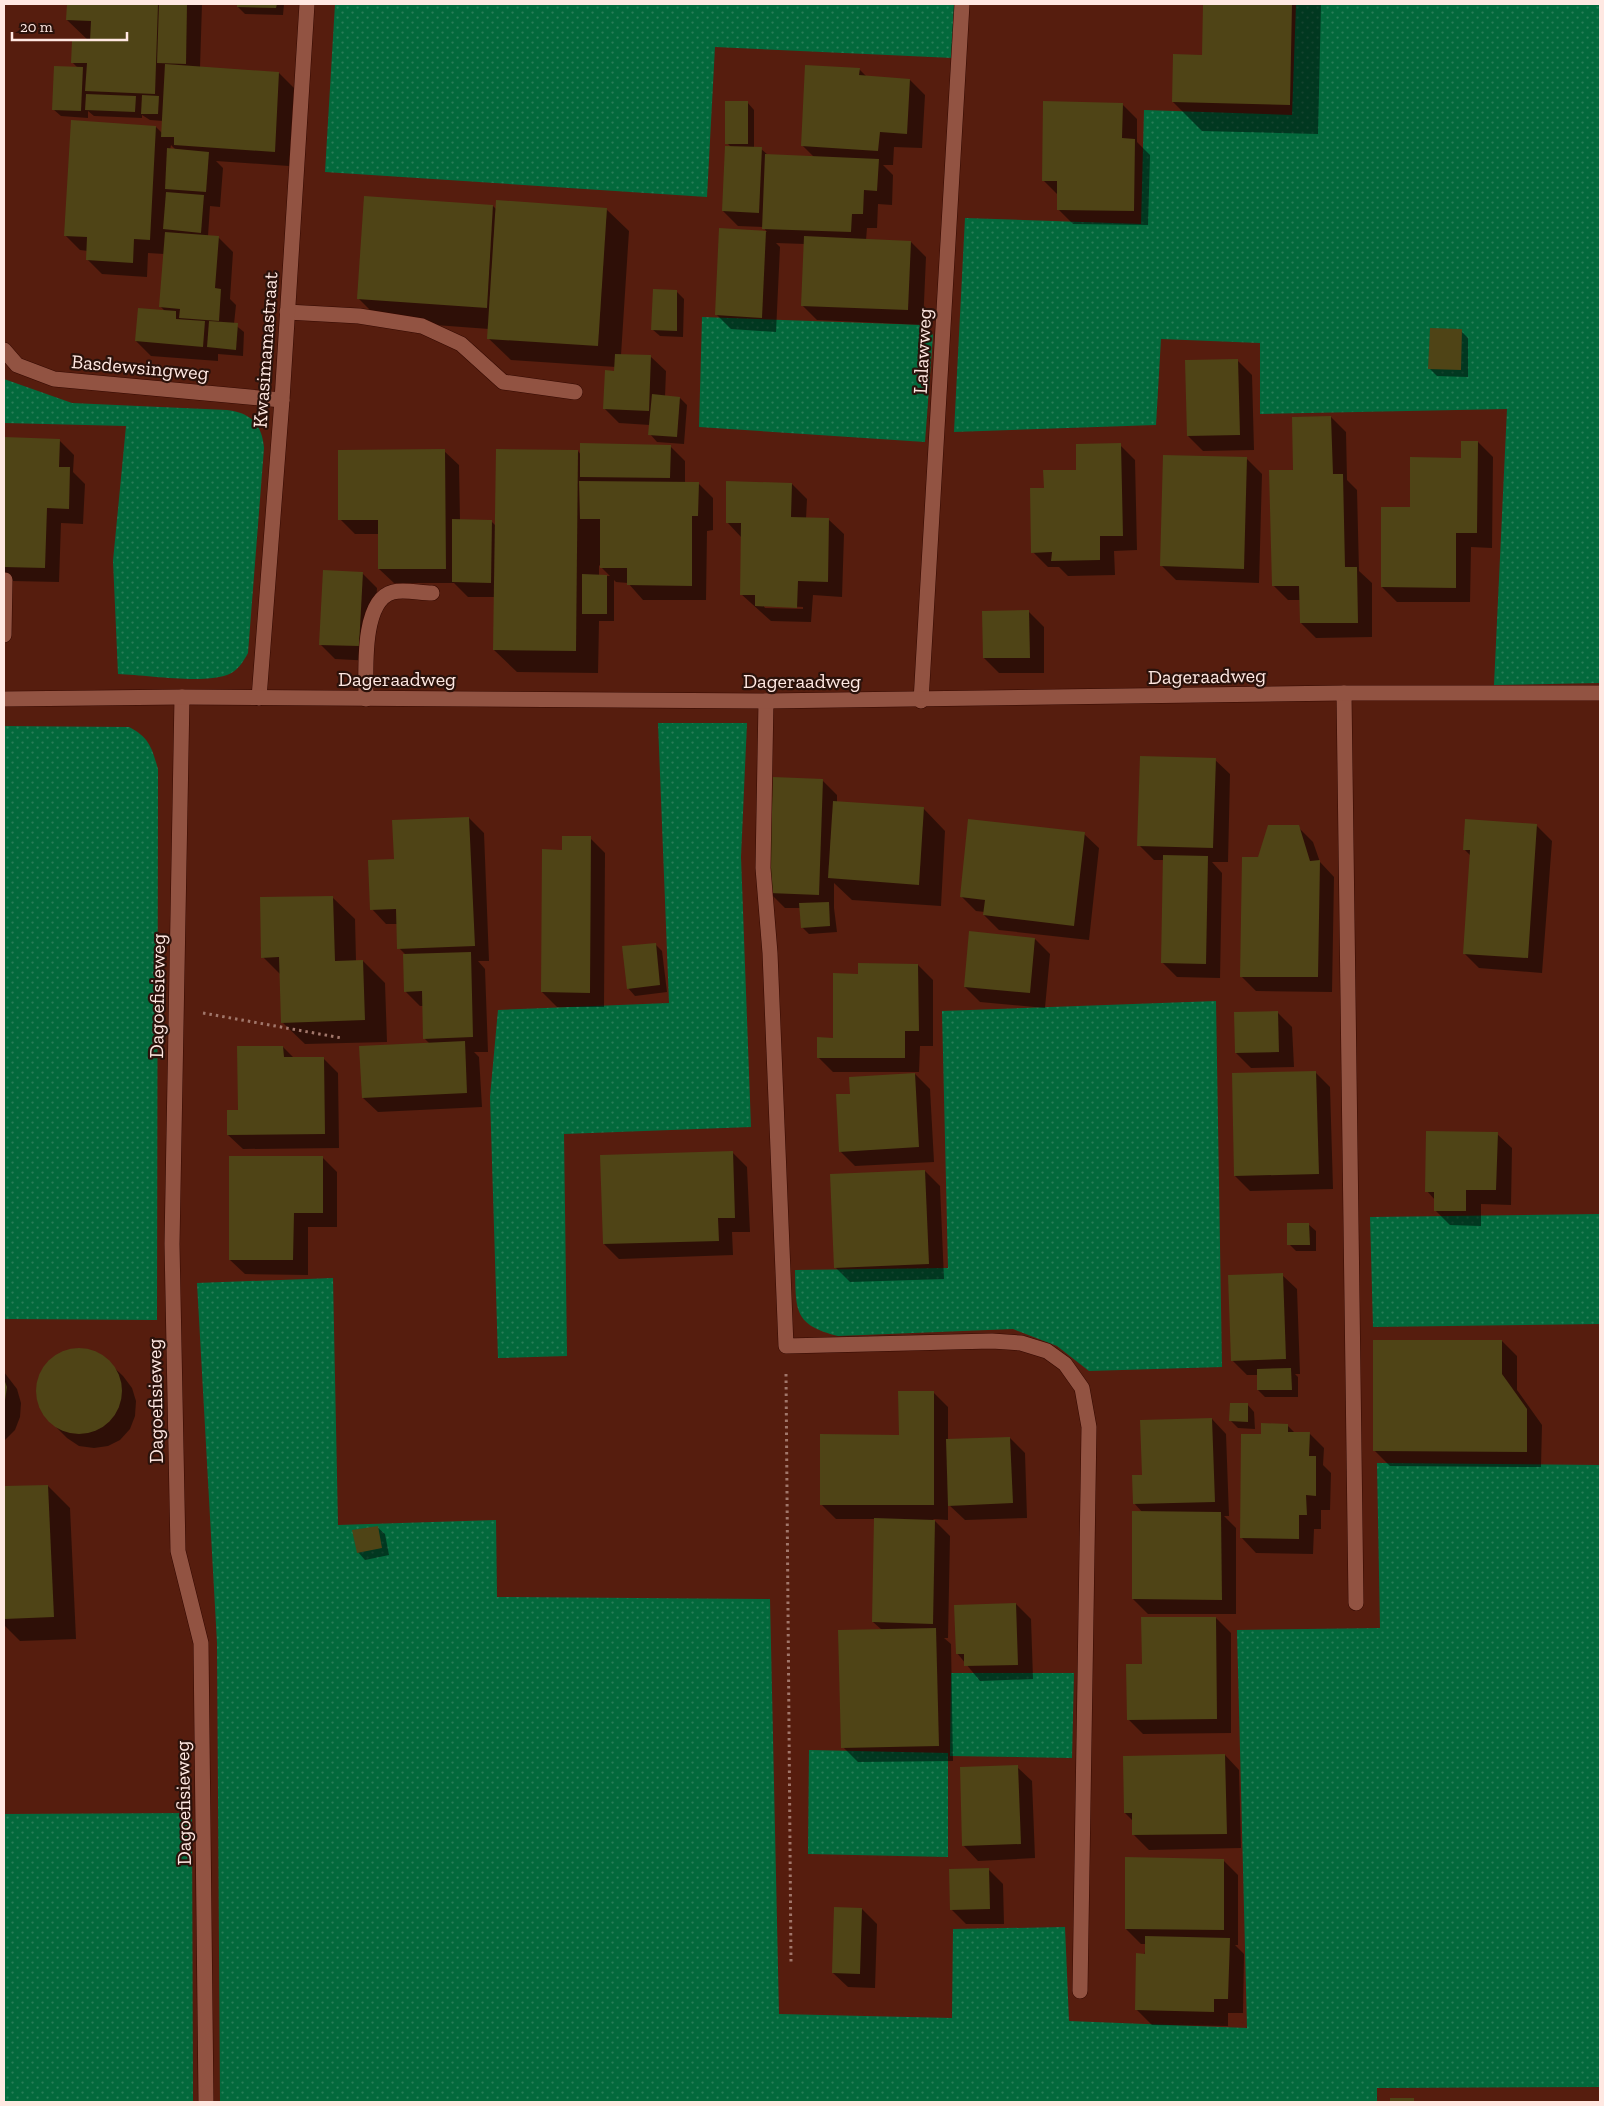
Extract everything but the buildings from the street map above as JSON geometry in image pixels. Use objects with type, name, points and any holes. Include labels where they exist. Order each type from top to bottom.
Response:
[{"type":"street","name":"Kwasimamastraat","points":[[259,698],[282,400],[307,4]]},
{"type":"street","name":"Lalawweg","points":[[921,700],[962,4]]},
{"type":"street","points":[[287,312],[359,316],[422,326],[461,344],[503,382],[575,392]]},
{"type":"street","name":"Basdewsingweg","points":[[4,350],[17,365],[54,379],[282,400]]},
{"type":"street","points":[[4,635],[5,580]]},
{"type":"street","points":[[366,698],[370,626],[378,602],[394,592],[432,593]]},
{"type":"street","points":[[1344,693],[1356,1603]]},
{"type":"street","name":"Dageraadweg","points":[[4,699],[182,697],[766,702],[1344,693],[1600,694]]},
{"type":"street","name":"Dagoefisieweg","points":[[182,697],[172,1244],[178,1550],[201,1643],[206,2102]]},
{"type":"street","points":[[766,702],[763,868],[770,953],[786,1346],[992,1341],[1021,1343],[1047,1351],[1065,1364],[1082,1388],[1088,1427],[1080,1992]]},
{"type":"path","points":[[177,1008],[342,1038]]},
{"type":"path","points":[[786,1346],[791,1963]]},
{"type":"green space","points":[[335,4],[956,4],[953,58],[715,47],[707,197],[325,172]]},
{"type":"green space","points":[[1296,4],[1600,4],[1600,683],[1494,685],[1507,409],[1260,414],[1260,343],[1161,339],[1156,425],[954,432],[965,218],[1141,224],[1144,110],[1292,115]]},
{"type":"green space","points":[[702,317],[924,325],[933,335],[925,442],[699,427]]},
{"type":"green space","points":[[4,379],[72,403],[227,410],[249,417],[258,426],[264,448],[248,653],[234,672],[216,678],[203,679],[118,674],[113,561],[126,426],[4,423]]},
{"type":"green space","points":[[658,723],[747,723],[741,857],[751,1127],[564,1134],[567,1356],[498,1358],[490,1097],[498,1010],[669,1003]]},
{"type":"green space","points":[[4,726],[129,727],[141,735],[149,744],[158,769],[157,1320],[4,1319]]},
{"type":"green space","points":[[1216,1001],[1222,1367],[1089,1371],[1057,1346],[1013,1329],[838,1336],[813,1327],[805,1321],[797,1306],[795,1270],[948,1268],[942,1011]]},
{"type":"green space","points":[[1599,1214],[1600,1324],[1373,1327],[1370,1217]]},
{"type":"green space","points":[[333,1278],[338,1525],[496,1520],[497,1597],[770,1599],[779,2014],[952,2018],[953,1929],[1065,1927],[1069,2021],[1247,2028],[1237,1630],[1380,1628],[1377,1463],[1600,1465],[1600,2087],[1377,2088],[1377,2102],[220,2102],[217,1643],[197,1283]]},
{"type":"green space","points":[[951,1673],[1074,1673],[1072,1758],[950,1756]]},
{"type":"green space","points":[[809,1750],[948,1753],[948,1857],[808,1854]]},
{"type":"green space","points":[[192,1813],[193,2102],[4,2102],[4,1814]]}]
